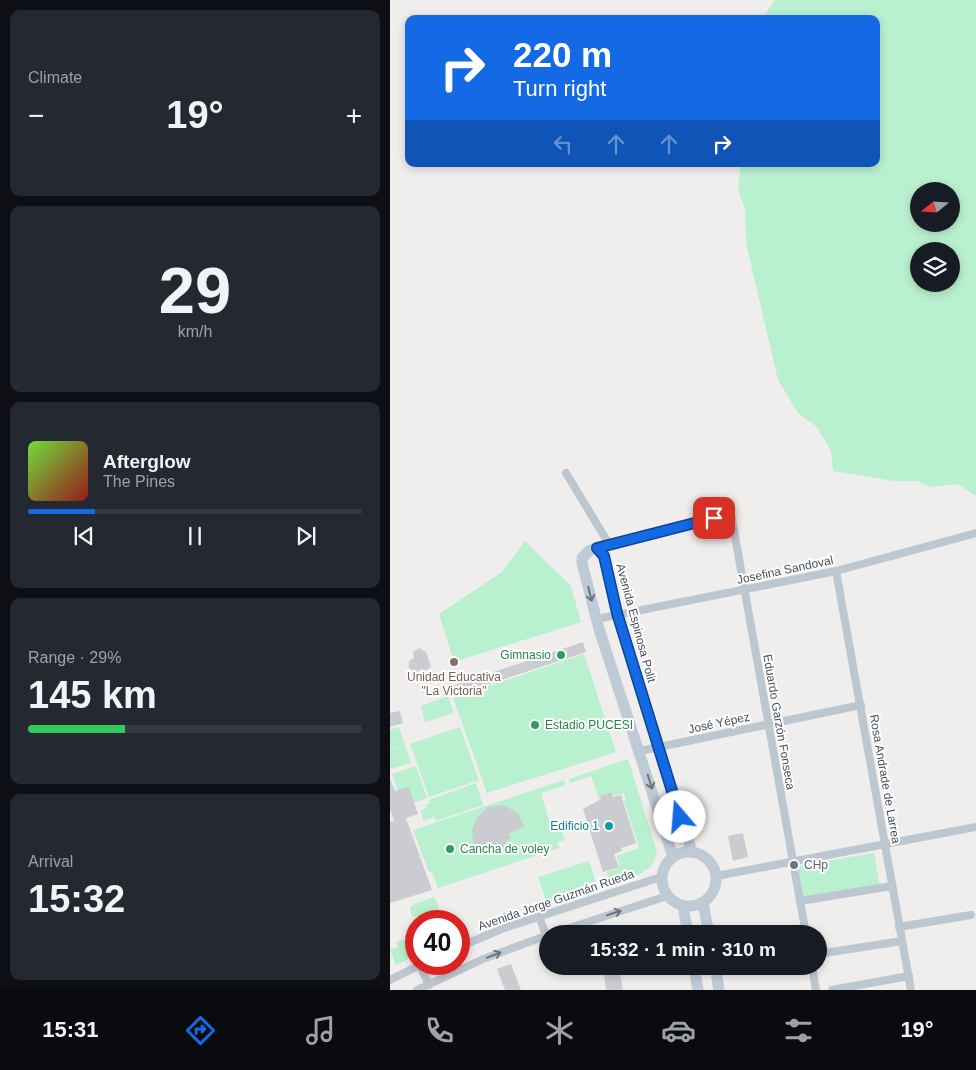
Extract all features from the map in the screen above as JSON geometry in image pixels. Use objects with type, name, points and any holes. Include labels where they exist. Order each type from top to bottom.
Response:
[{"type":"street","points":[[566,473],[609,544],[590,550],[582,558],[597,619],[672,857]]},
{"type":"street","name":"Eduardo Garzón Fonseca","points":[[609,544],[731,514],[804,925]]},
{"type":"street","name":"Josefina Sandoval","points":[[597,619],[617,613],[836,571],[976,534]]},
{"type":"street","name":"Avenida Espinosa Polit","points":[[597,548],[604,556],[617,613],[692,852]]},
{"type":"street","name":"Rosa Andrade de Larrea","points":[[836,571],[911,990]]},
{"type":"street","name":"José Yépez","points":[[640,751],[861,705]]},
{"type":"street","points":[[716,876],[976,827]]},
{"type":"street","points":[[692,852],[706,858],[712,865],[716,876],[714,890],[703,903],[690,907],[683,906],[667,896],[661,877],[663,869],[672,857],[692,852]]},
{"type":"street","name":"Avenida Jorge Guzmán Rueda","points":[[470,943],[539,916],[661,877]]},
{"type":"street","points":[[800,901],[892,886]]},
{"type":"street","points":[[579,925],[667,896]]},
{"type":"street","points":[[703,903],[707,925]]},
{"type":"street","points":[[683,906],[686,925]]},
{"type":"street","points":[[900,927],[971,915]]},
{"type":"street","points":[[539,916],[543,925]]},
{"type":"street","points":[[418,990],[483,959],[539,938]]},
{"type":"street","points":[[827,953],[902,941]]},
{"type":"street","points":[[390,980],[405,972]]},
{"type":"street","points":[[425,975],[428,985]]},
{"type":"street","points":[[696,975],[698,990]]},
{"type":"street","points":[[716,975],[719,990]]},
{"type":"street","points":[[814,975],[816,990]]},
{"type":"street","points":[[832,990],[909,976]]},
{"type":"green space","points":[[775,0],[976,0],[976,496],[958,484],[929,487],[917,481],[894,481],[833,471],[831,451],[817,427],[798,413],[778,380],[746,243],[745,209],[738,190],[741,167],[880,167],[880,15],[765,15]]},
{"type":"green space","points":[[525,541],[571,586],[581,622],[454,662],[439,614],[502,572]]},
{"type":"green space","name":"Estadio PUCESI","points":[[584,654],[616,752],[487,793],[453,698]]},
{"type":"green space","points":[[448,696],[454,713],[425,722],[421,706]]},
{"type":"green space","points":[[399,727],[411,763],[390,769],[390,750],[404,745],[390,749],[390,730]]},
{"type":"green space","points":[[460,727],[479,780],[429,797],[410,744]]},
{"type":"green space","points":[[628,759],[657,852],[654,860],[645,871],[610,883],[607,872],[620,867],[617,856],[639,848],[624,800],[626,799],[624,793],[614,796],[612,792],[600,796],[599,799],[591,776],[570,783],[569,779]]},
{"type":"green space","points":[[416,766],[427,798],[403,806],[392,774]]},
{"type":"green space","points":[[564,780],[565,785],[541,793],[551,827],[559,824],[565,840],[557,842],[559,848],[438,888],[433,874],[428,870],[413,830]]},
{"type":"green space","points":[[476,783],[483,805],[436,821],[434,817],[423,821],[421,810],[427,808],[426,804],[430,803],[429,800]]},
{"type":"green space","points":[[874,853],[880,888],[804,900],[798,866]]},
{"type":"green space","points":[[589,861],[597,886],[547,903],[538,877]]},
{"type":"green space","points":[[434,897],[439,907],[437,910],[411,910],[412,905]]},
{"type":"green space","points":[[404,939],[405,960],[396,965],[390,950],[398,947],[396,942]]},
{"type":"building","points":[[583,642],[586,652],[453,696],[449,687]]},
{"type":"building","points":[[419,648],[426,652],[431,666],[426,671],[421,669],[416,673],[409,668],[409,661],[414,658],[413,652]]},
{"type":"building","points":[[400,711],[403,723],[390,727],[390,713]]},
{"type":"building","points":[[390,779],[395,791],[409,787],[418,814],[406,818],[432,890],[390,903],[390,822],[394,821],[390,809]]},
{"type":"building","name":"Edificio 1","points":[[612,792],[613,797],[621,795],[636,843],[621,848],[622,851],[614,854],[619,867],[603,872],[583,809],[601,799],[600,796]]},
{"type":"building","points":[[503,805],[518,813],[524,826],[508,834],[511,839],[505,842],[509,849],[500,852],[489,847],[483,854],[473,843],[472,831],[476,819],[488,807]]},
{"type":"building","points":[[743,833],[748,857],[733,861],[728,836]]},
{"type":"building","points":[[511,964],[521,990],[505,990],[497,969]]},
{"type":"building","points":[[604,975],[620,975],[623,990],[606,990]]},
{"type":"place","name":"Gimnasio","points":[[561,655]]},
{"type":"place","name":"Unidad Educativa \"La Victoria\"","points":[[454,662]]},
{"type":"place","name":"Estadio PUCESI","points":[[535,725]]},
{"type":"place","name":"Edificio 1","points":[[609,826]]},
{"type":"place","name":"Cancha de voley","points":[[450,849]]},
{"type":"place","name":"CHp","points":[[794,865]]},
{"type":"route","points":[[680,817],[617,613],[604,556],[597,548],[714,518]]}]
